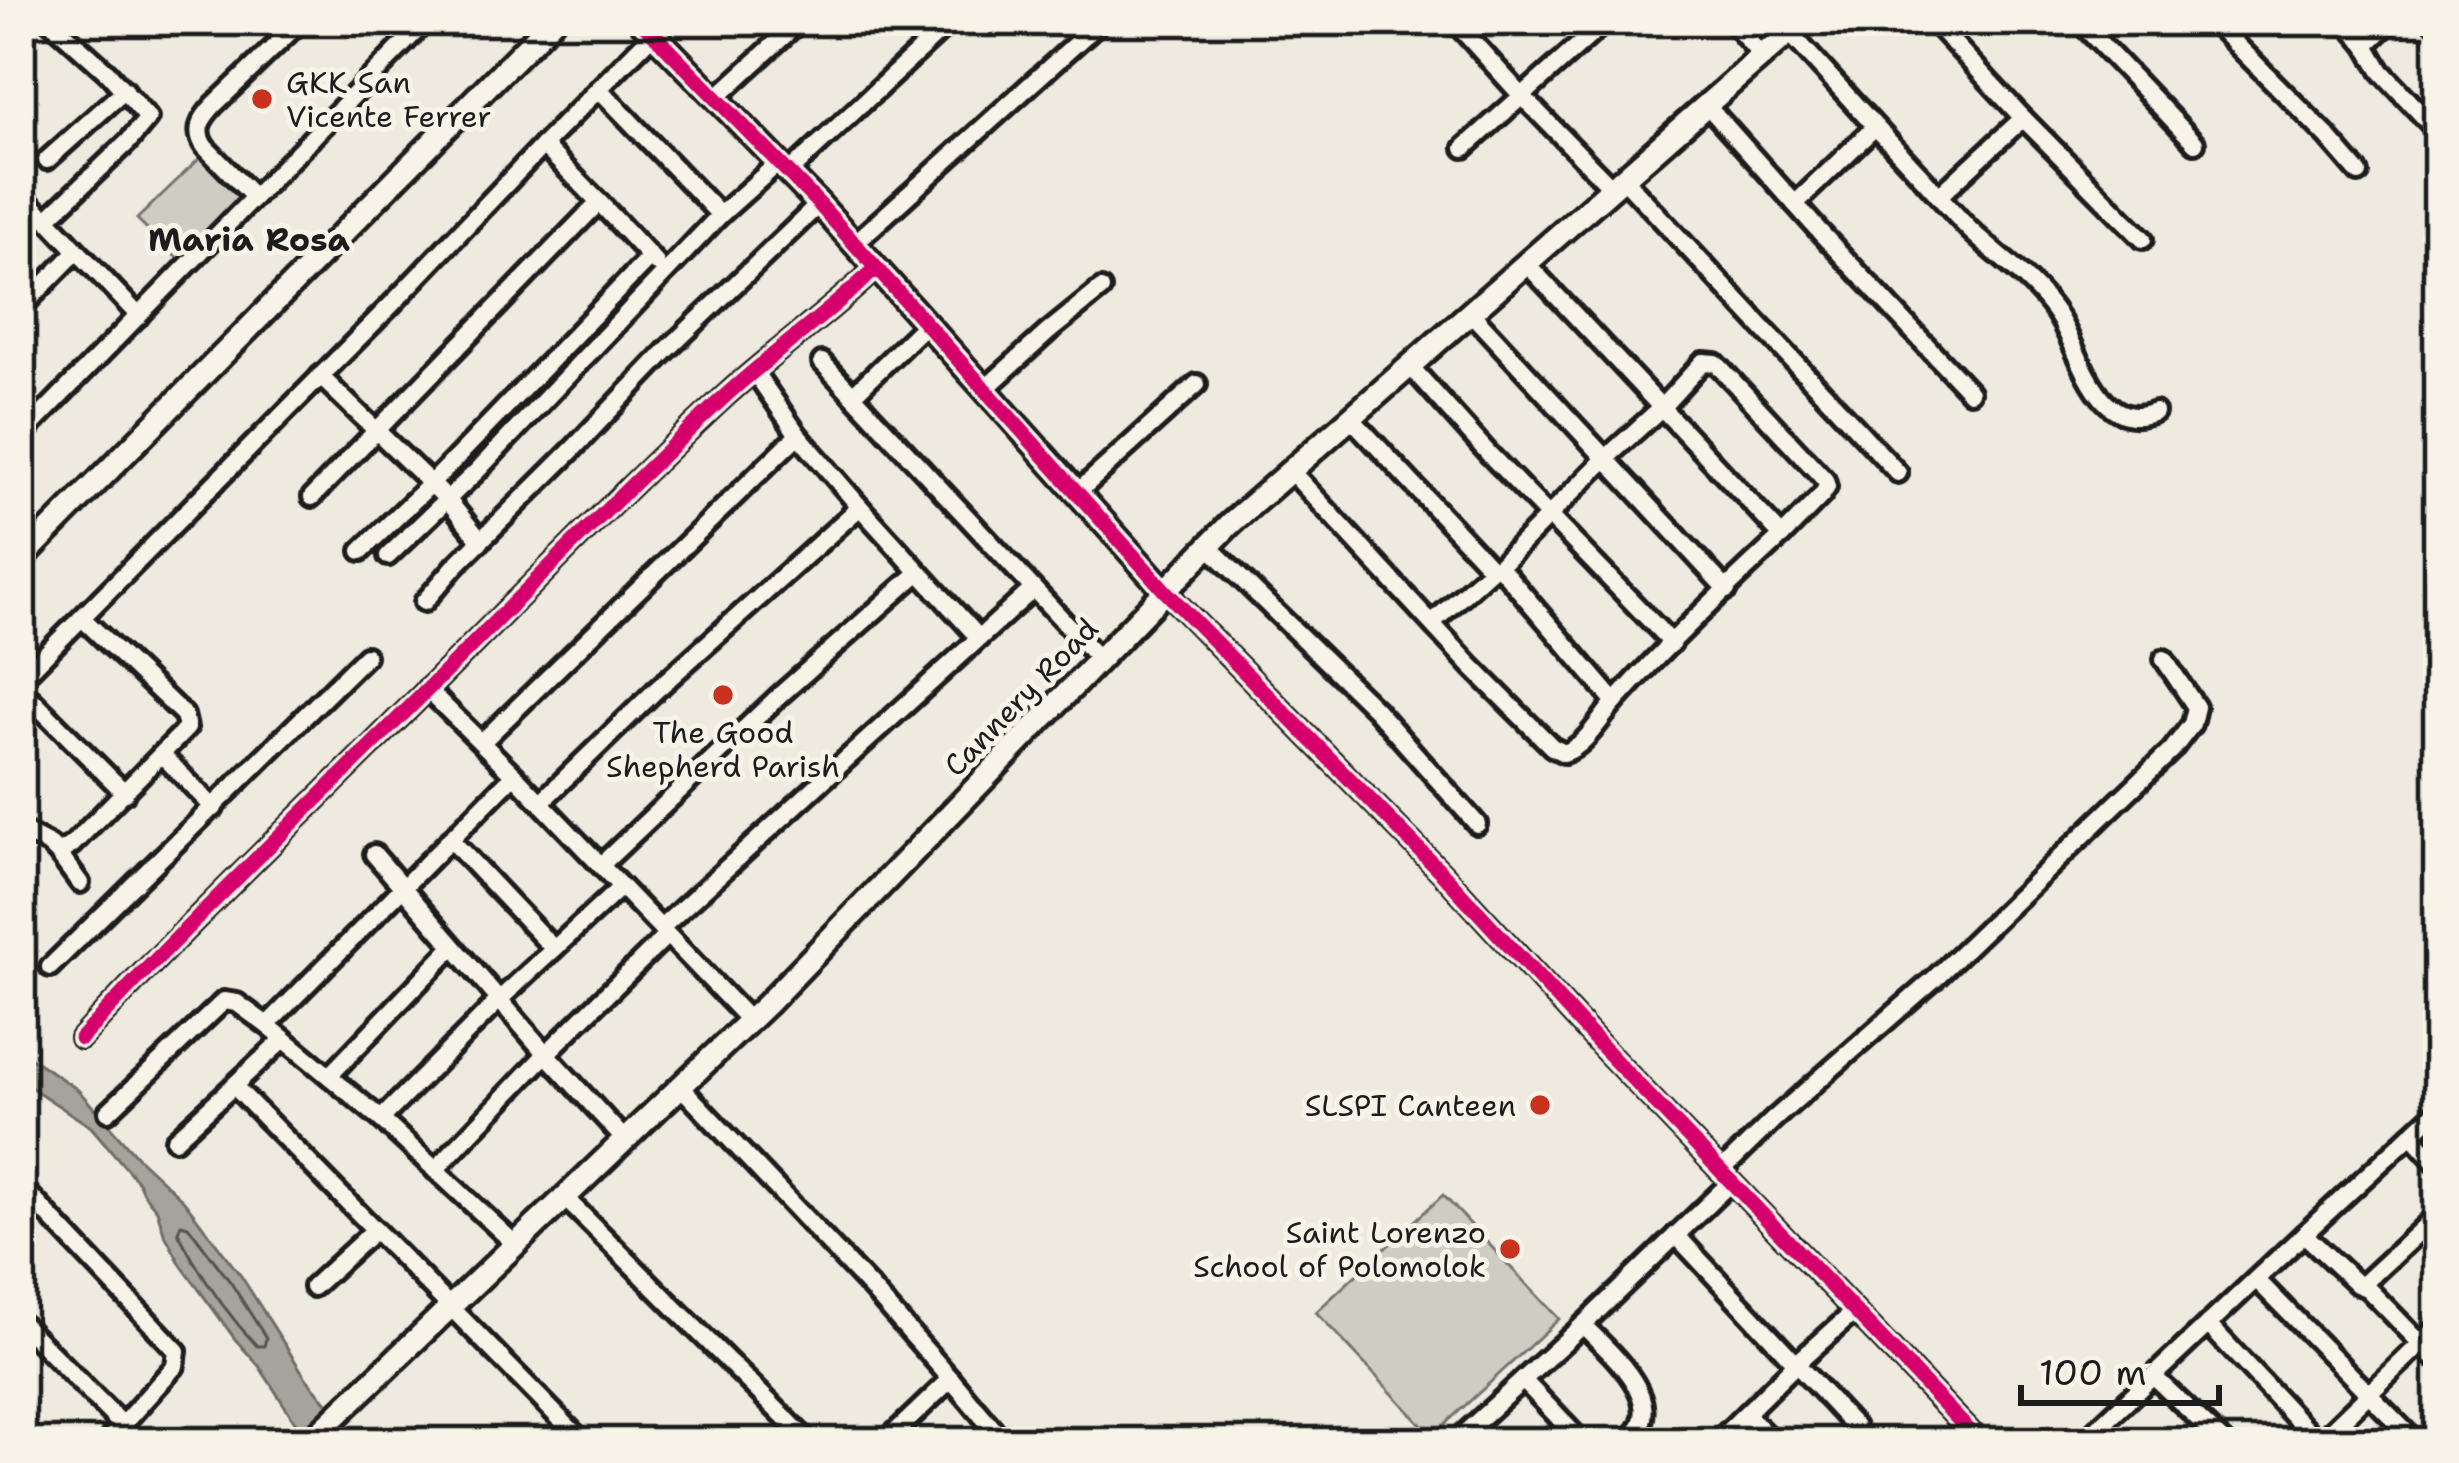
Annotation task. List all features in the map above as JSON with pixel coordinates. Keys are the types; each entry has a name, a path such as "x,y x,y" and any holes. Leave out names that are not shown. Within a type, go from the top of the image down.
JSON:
{"main road":[{"path":"26,543 553,21"},
{"path":"654,25 1166,591"},
{"name":"Cannery Road","path":"309,1442 750,1021 1208,546 1796,26"}],"street":[{"path":"47,219 147,121 125,90 50,21"},
{"path":"254,197 205,147 199,128 214,104 301,21"},
{"path":"21,436 426,21"},
{"path":"716,98 800,21"},
{"path":"388,556 720,214 783,168 950,21"},
{"path":"855,243 1101,21"},
{"path":"1454,21 1521,95 1617,183 1898,473"},
{"path":"1464,148 1606,21"},
{"path":"1731,21 1761,55"},
{"path":"1933,21 2143,239"},
{"path":"2079,21 2195,143"},
{"path":"2212,21 2359,173"},
{"path":"2345,21 2381,71 2438,132"},
{"path":"2366,45 2391,21"},
{"path":"21,679 392,305 654,25"},
{"path":"1796,26 1876,127 1970,230 2056,312 2101,397 2133,417 2155,412"},
{"path":"598,89 720,214"},
{"path":"47,160 125,90"},
{"path":"1706,104 1970,392"},
{"path":"1940,196 2023,118"},
{"path":"1796,204 1876,127"},
{"path":"543,145 667,272"},
{"path":"21,196 140,316"},
{"path":"312,497 599,202"},
{"path":"424,602 668,350 819,204"},
{"path":"21,308 77,250"},
{"path":"361,551 650,257"},
{"path":"1526,263 1782,536"},
{"path":"81,1038 515,599 754,371 876,268"},
{"path":"986,388 1101,289"},
{"path":"1470,312 1726,590"},
{"path":"853,395 927,323"},
{"path":"822,362 1100,659"},
{"path":"1290,470 1471,666 1559,752 1569,753 1822,495 1825,480 1716,363 1702,362 1551,515 1433,622"},
{"path":"1410,366 1672,643"},
{"path":"754,371 798,436 979,638"},
{"path":"320,376 447,500 481,541"},
{"path":"1079,491 1197,384"},
{"path":"1350,417 1615,702"},
{"path":"482,742 798,436"},
{"path":"541,802 655,691 860,507"},
{"path":"1208,546 1375,709 1477,824"},
{"path":"601,865 779,696 919,572"},
{"path":"435,1170 664,932 1033,589"},
{"path":"1166,591 1443,874 1980,1442"},
{"path":"58,853 82,837 188,728 184,715 82,618"},
{"path":"50,967 367,656"},
{"path":"1455,1442 1676,1234 1774,1119 1968,947 2172,750 2192,724 2196,707 2164,659"},
{"path":"21,689 125,793"},
{"path":"427,689 750,1021"},
{"path":"162,755 214,808"},
{"path":"267,1025 514,775"},
{"path":"21,830 50,845 80,884"},
{"path":"450,838 554,949"},
{"path":"374,854 624,1138"},
{"path":"381,1119 500,999 622,887"},
{"path":"329,1076 453,947"},
{"path":"108,1112 224,1001 237,1003 381,1119 515,1244"},
{"path":"176,1140 284,1040"},
{"path":"234,1086 583,1442"},
{"path":"681,1087 872,1288 1004,1442"},
{"path":"2083,1442 2438,1110"},
{"path":"2411,1135 2438,1165"},
{"path":"21,1186 177,1352 176,1366 107,1442"},
{"path":"565,1198 809,1442"},
{"path":"2304,1234 2357,1284 2363,1284 2438,1214"},
{"path":"313,1287 375,1230"},
{"path":"1676,1234 1855,1427"},
{"path":"2257,1280 2416,1442"},
{"path":"2363,1284 2438,1361"},
{"path":"1718,1442 1853,1312"},
{"path":"21,1323 123,1426"},
{"path":"1583,1324 1639,1386 1641,1425 1624,1442"},
{"path":"2208,1324 2319,1442 2438,1327"},
{"path":"2153,1376 2223,1442"},
{"path":"886,1442 951,1379"},
{"path":"1523,1380 1582,1442"},
{"path":"1746,1415 1773,1442"}],"shaded area":[{"path":"202,156 242,196 179,260 137,219"},
{"path":"1443,1195 1559,1319 1432,1436 1316,1312"}],"water":[{"path":"21,1051 78,1090 137,1157 184,1201 241,1276 306,1378 360,1442 308,1442 259,1366 181,1265 157,1210 138,1182 91,1127 21,1081"}],"cycle path":[{"path":"641,21 819,204 1165,591 1443,874 1980,1442"},
{"path":"81,1038 648,469 743,380 876,268"}],"place":[{"name":"GKK San Vicente Ferrer","path":"262,99"},
{"name":"The Good Shepherd Parish","path":"723,695"},
{"name":"SLSPI Canteen","path":"1540,1105"},
{"name":"Saint Lorenzo School of Polomolok","path":"1510,1249"}],"district":[{"name":"Maria Rosa","path":"249,239"}]}
